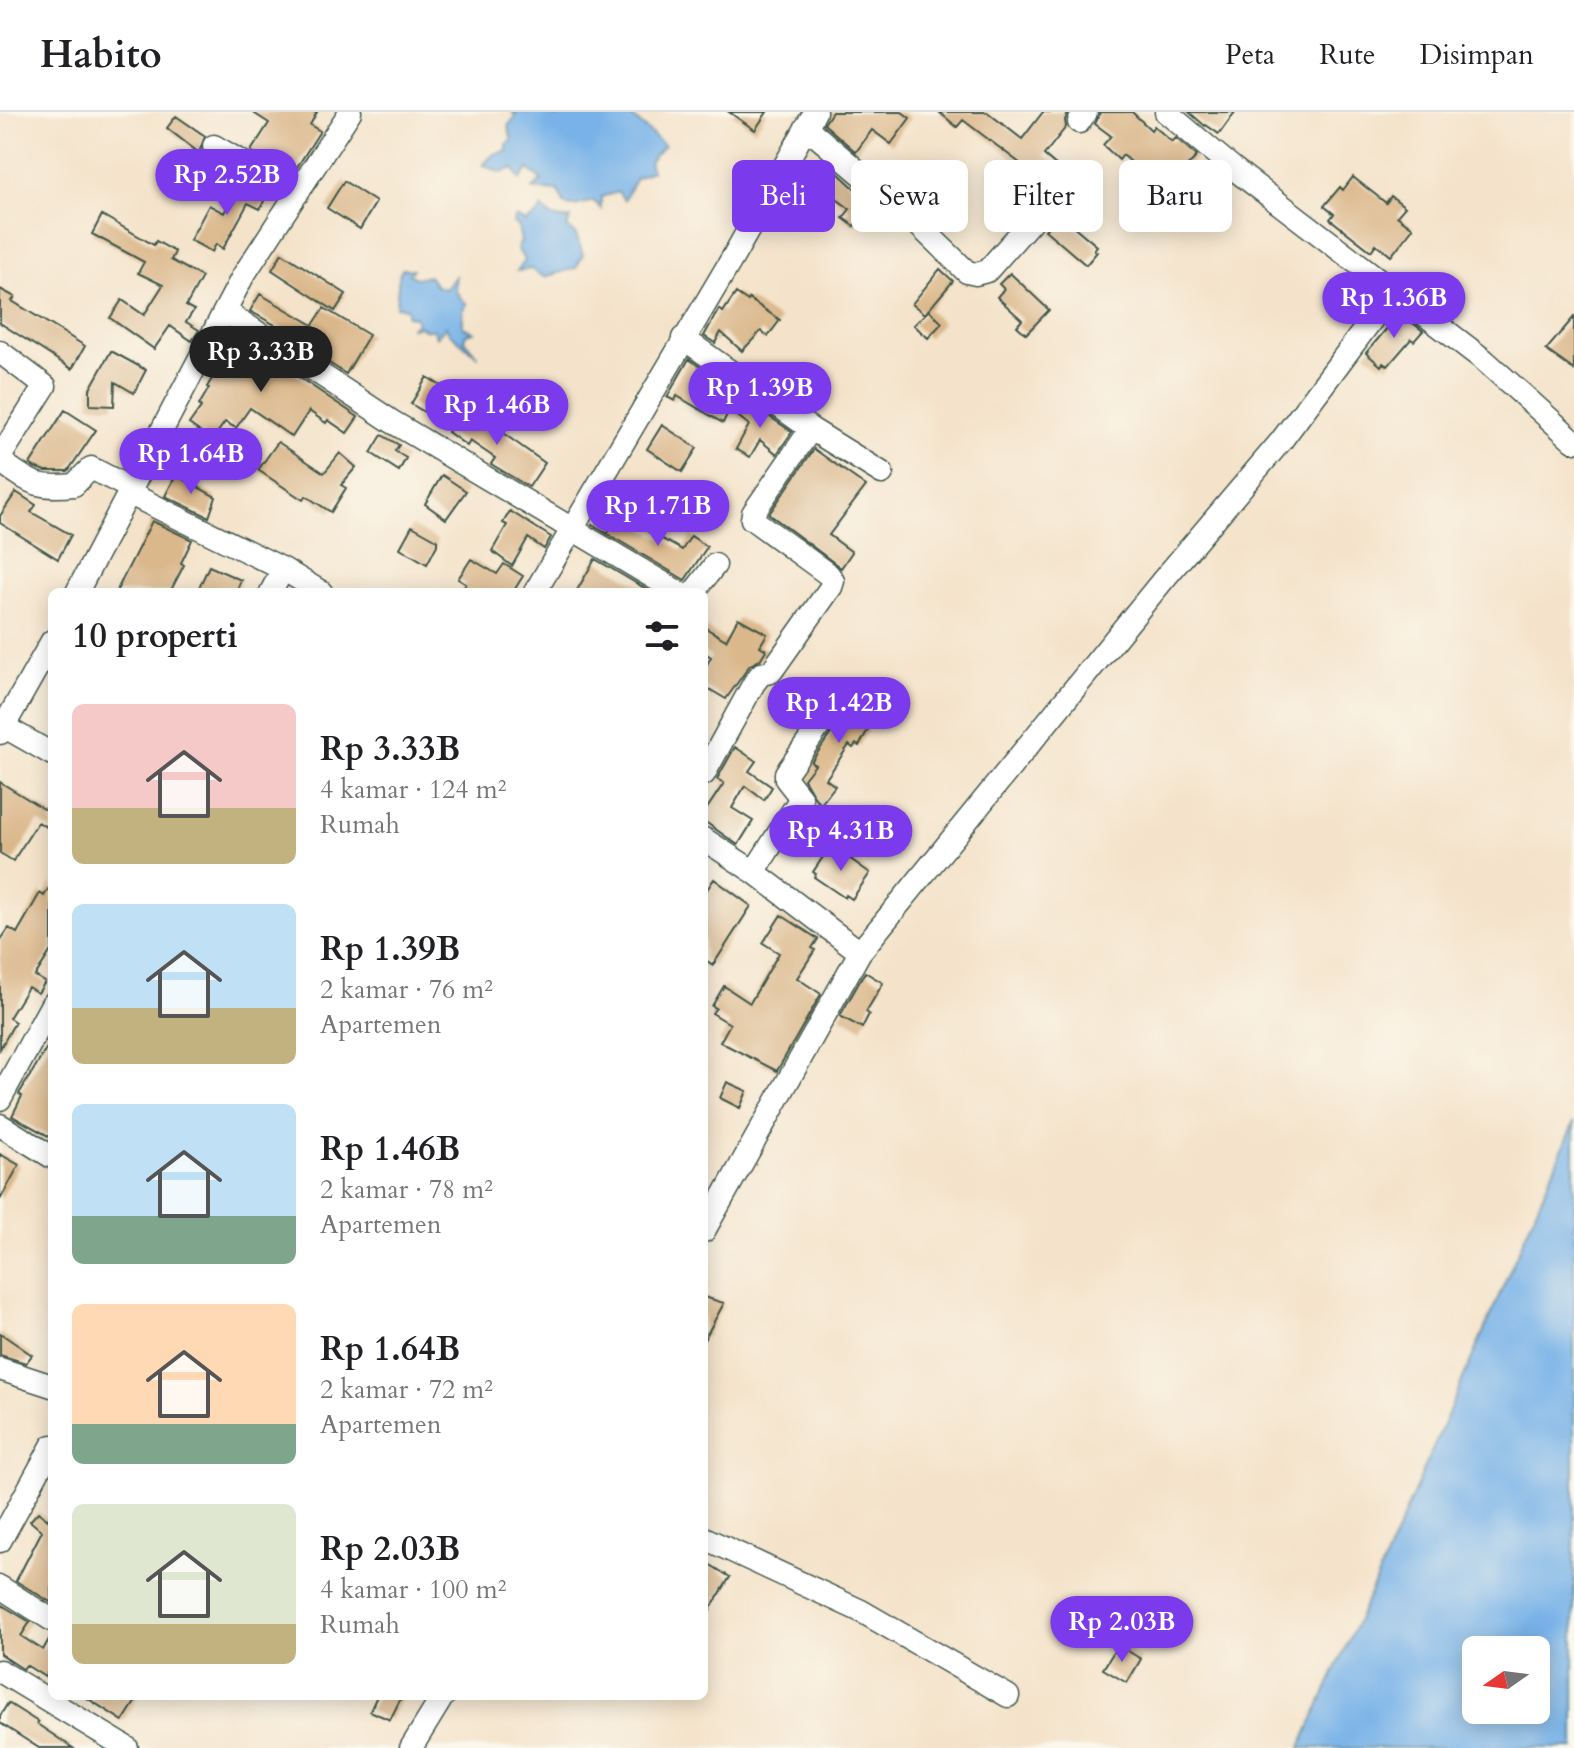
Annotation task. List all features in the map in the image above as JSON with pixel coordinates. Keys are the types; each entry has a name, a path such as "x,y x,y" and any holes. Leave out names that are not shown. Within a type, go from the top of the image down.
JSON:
{"street":[{"path":"79,588 243,276 350,112"},
{"path":"1166,112 1234,169 1484,360 1574,441"},
{"path":"537,588 811,120 967,272 976,274 987,271 1022,232"},
{"path":"214,146 297,194"},
{"path":"708,1224 860,952 1163,580 1281,441 1394,290"},
{"path":"225,311 391,421 672,588"},
{"path":"683,338 811,429 882,473"},
{"path":"0,352 45,386 0,459 35,485 51,487 74,485 91,468 314,588"},
{"path":"708,767 757,678 771,672 833,581 752,519 753,513 811,429"},
{"path":"697,588 715,565"},
{"path":"273,588 283,569"},
{"path":"48,648 2,729 48,752"},
{"path":"754,872 801,798 786,779 786,773 842,694"},
{"path":"708,842 754,872 860,952"},
{"path":"0,1099 48,1011"},
{"path":"0,1125 48,1155"},
{"path":"0,1369 48,1385"},
{"path":"0,1541 48,1453"},
{"path":"708,1540 861,1611 1008,1696"},
{"path":"0,1587 48,1617"},
{"path":"0,1671 127,1748"},
{"path":"411,1748 441,1700"}],"water":[{"path":"512,112 545,112 557,117 558,112 586,112 599,116 604,112 627,112 664,145 649,162 652,171 636,178 624,200 618,192 601,197 601,209 594,201 565,205 558,191 533,189 542,180 528,169 520,180 513,168 501,173 483,165 494,154 507,151 507,144 512,141 508,126 516,116"},
{"path":"542,207 555,217 571,218 567,227 576,235 583,255 576,268 544,277 531,269 517,271 525,261 517,248 521,242 518,226 513,223 516,217 526,222"},
{"path":"402,269 413,269 409,274 416,278 429,276 436,286 446,289 456,275 456,291 467,304 463,310 463,327 474,332 466,334 464,340 478,357 449,333 446,326 436,337 434,330 423,330 422,326 410,328 417,323 415,317 407,316 407,308 396,307"},
{"path":"1574,1122 1574,1748 1300,1748 1377,1578"}],"building":[{"path":"252,112 317,112 310,125 320,131 292,175 251,151 269,123"},
{"path":"729,112 767,112 755,130"},
{"path":"832,112 902,112 910,118 891,144 872,130 856,152 824,124"},
{"path":"939,112 987,112 1022,139 1043,112 1069,112 1066,127 1044,155 1050,160 1016,160 963,120 957,127"},
{"path":"1100,112 1132,112 1151,130 1154,126 1172,142 1176,138 1197,156 1193,160 1129,160 1123,155 1119,160 1103,145 1111,136 1095,124"},
{"path":"1189,112 1235,112 1219,134"},
{"path":"176,116 205,136 199,153 167,128"},
{"path":"835,170 851,185 851,224 843,218 850,209 835,198"},
{"path":"1353,177 1386,203 1391,196 1405,207 1397,216 1413,228 1391,256 1376,244 1371,251 1330,219 1334,214 1324,206"},
{"path":"242,178 268,193 260,209 248,203 223,249 216,244 212,252 190,240 209,205 224,213"},
{"path":"344,181 376,202 360,229 327,208"},
{"path":"102,215 154,245 156,241 175,252 171,260 202,277 186,306 194,310 186,322 199,330 192,341 170,326 154,349 110,318 122,300 144,315 163,285 138,273 144,262 92,234"},
{"path":"1047,232 1080,232 1097,246 1094,250 1097,252 1086,265"},
{"path":"282,253 346,294 335,311 272,270"},
{"path":"940,269 953,281 925,314 912,304"},
{"path":"1010,273 1049,310 1026,334 1017,326 1022,320 997,297 1004,289 999,284"},
{"path":"0,289 15,297 12,301 85,346 72,369 0,323"},
{"path":"736,293 780,320 768,336 761,331 742,351 721,332 715,343 704,336 719,309 723,312"},
{"path":"260,294 313,325 324,308 369,335 346,374 302,345 304,341 250,311"},
{"path":"929,310 942,323 928,338 914,325"},
{"path":"1400,313 1423,331 1414,341 1411,339 1388,366 1383,363 1381,366 1366,353"},
{"path":"1574,317 1574,370 1546,350"},
{"path":"230,331 358,417 347,433 309,411 292,437 250,408 236,428 225,422 212,440 189,424 201,407 199,405 207,387 220,365 214,361"},
{"path":"111,351 146,370 134,393 115,382 114,406 90,405 90,389"},
{"path":"689,359 714,377 703,389 716,396 713,402 729,410 723,423 677,396 675,401 667,397"},
{"path":"785,367 815,388 804,404 775,382"},
{"path":"427,377 446,389 431,416 411,404"},
{"path":"744,399 792,432 777,454 760,440 750,457 736,449 749,425 734,413"},
{"path":"466,407 545,463 529,487 491,464 495,458 470,441 467,446 448,432"},
{"path":"65,410 96,430 68,471 45,471 34,467 30,464"},
{"path":"662,425 697,448 682,472 647,449"},
{"path":"382,435 399,445 395,451 406,458 399,471 371,453"},
{"path":"278,442 324,473 340,453 356,467 341,485 346,488 331,512 306,496 303,500 258,470"},
{"path":"814,449 866,486 829,535 852,552 841,568 769,514"},
{"path":"176,475 216,497 209,517 165,496"},
{"path":"442,475 466,491 446,519 425,504"},
{"path":"16,492 36,505 31,512 71,535 58,559 0,523 0,516"},
{"path":"510,511 551,537 544,549 528,538 512,566 492,551 507,525 503,523"},
{"path":"618,515 682,550 691,536 707,547 685,580 591,524 608,533"},
{"path":"152,521 192,540 172,588 118,588"},
{"path":"412,526 437,540 427,564 400,548"},
{"path":"471,559 497,574 504,564 523,576 516,588 464,588 466,584 458,579"},
{"path":"595,559 644,588 578,588"},
{"path":"209,566 241,580 238,588 199,588"},
{"path":"738,618 767,634 760,646 766,650 760,660 750,665 726,699 708,688 708,663 711,657 708,655 708,629 726,640"},
{"path":"858,689 873,699 865,710 875,717 859,746 856,744 853,748 849,745 826,779 835,786 821,804 804,779 815,765 811,762 853,702"},
{"path":"735,747 756,761 749,771 772,787 764,800 745,786 732,808 753,821 738,845 708,824 708,807 724,783 717,779"},
{"path":"0,782 48,812 48,828 38,822 13,861 0,853"},
{"path":"810,812 835,832 826,843 800,825"},
{"path":"831,845 870,873 852,899 846,895 845,898 814,877 816,874 813,872"},
{"path":"714,879 751,906 713,965 708,962 708,888"},
{"path":"48,890 48,955 35,976 45,982 38,993 28,987 9,1018 15,1022 0,1049 0,941 9,928 17,933 40,893 44,896"},
{"path":"781,915 818,939 812,948 815,950 797,978 821,994 777,1071 720,1042 730,1024 712,1013 716,1008 712,1006 724,986 750,1003 779,953 763,943"},
{"path":"865,972 883,983 866,1012 869,1014 862,1028 840,1016"},
{"path":"48,1046 48,1136 12,1116 22,1096 19,1094"},
{"path":"727,1082 747,1091 740,1108 720,1098"},
{"path":"0,1154 19,1165 0,1200"},
{"path":"708,1298 724,1303 708,1333"},
{"path":"0,1333 32,1355 26,1363 0,1355"},
{"path":"38,1512 48,1520 48,1601 16,1581 42,1531 30,1521"},
{"path":"708,1563 730,1577 708,1613"},
{"path":"0,1604 30,1622 21,1636 43,1650 48,1641 48,1671 45,1677 26,1665 23,1669 0,1654"},
{"path":"1118,1645 1141,1659 1127,1683 1103,1669"},
{"path":"90,1700 136,1700 123,1721"},
{"path":"375,1700 400,1700 390,1720 370,1711"},
{"path":"8,1703 73,1748 39,1748 0,1723 0,1716"}]}
